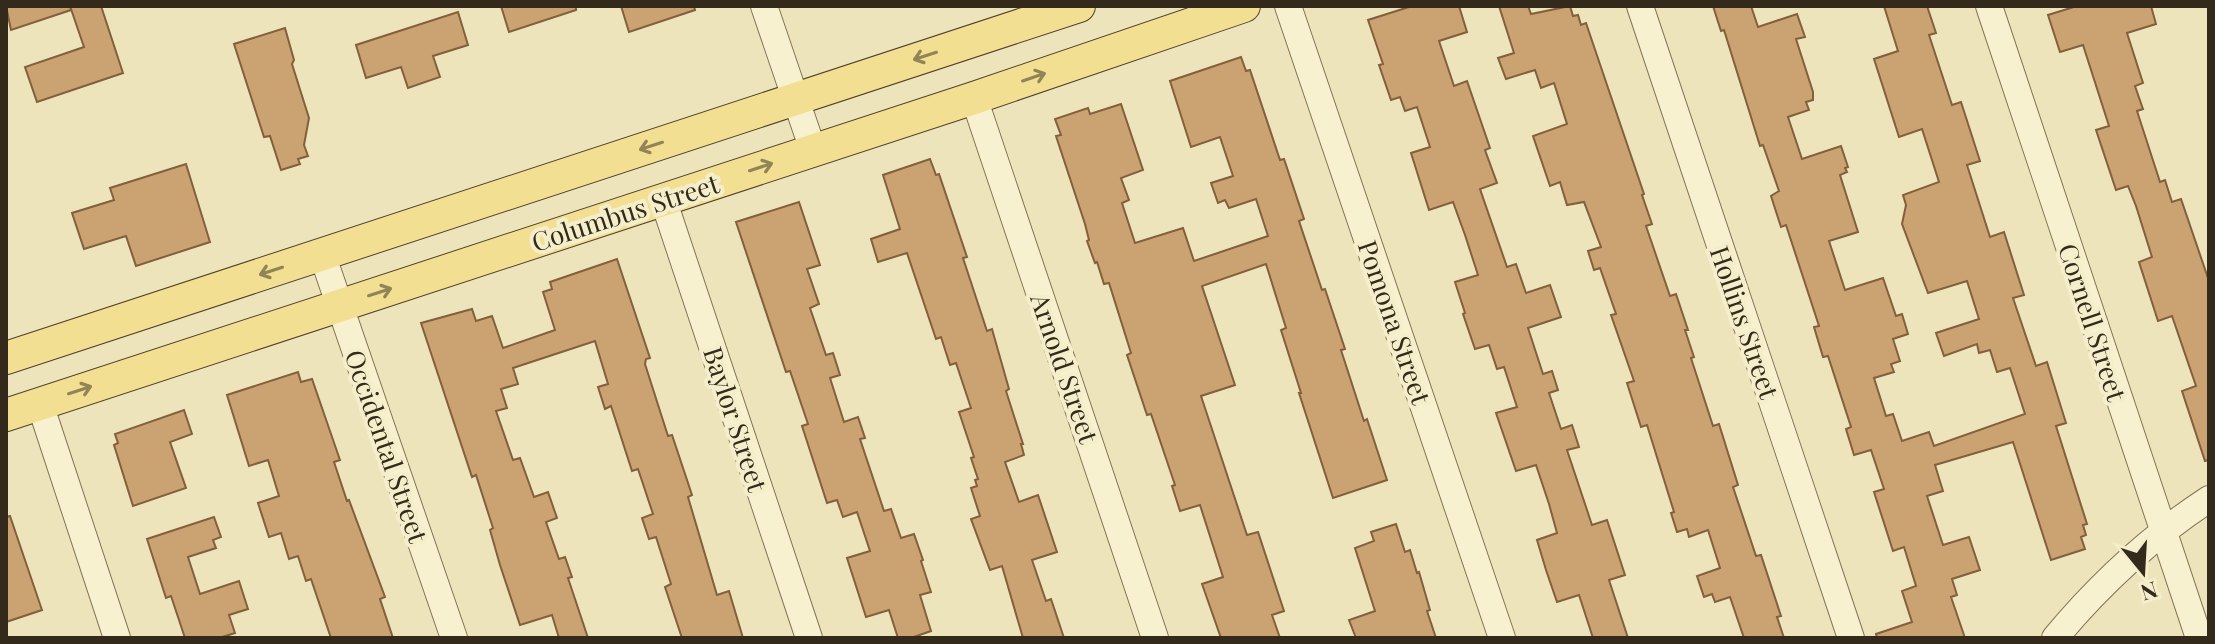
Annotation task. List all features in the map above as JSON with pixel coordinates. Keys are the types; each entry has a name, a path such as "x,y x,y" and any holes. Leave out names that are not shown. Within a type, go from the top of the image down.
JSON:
{"main road":[{"name":"Columbus Street","path":"9,362 322,254 1079,6"},
{"name":"Columbus Street","path":"6,415 974,98 1244,6"}],"street":[{"path":"764,6 813,150"},
{"name":"Pomona Street","path":"1288,6 1502,638"},
{"name":"Hollins Street","path":"1640,6 1851,638"},
{"name":"Cornell Street","path":"1989,6 2199,638"},
{"name":"Arnold Street","path":"974,98 1155,638"},
{"name":"Baylor Street","path":"663,199 809,638"},
{"name":"Occidental Street","path":"322,254 454,638"},
{"path":"40,404 117,638"},
{"path":"2055,638 2122,567 2209,499"}],"building":[{"path":"6,6 70,6 71,10 11,30"},
{"path":"70,6 101,6 123,73 37,102 25,67 84,47"},
{"path":"501,6 576,6 576,10 509,32"},
{"path":"621,6 694,6 695,10 629,32"},
{"path":"1412,6 1459,6 1467,32 1439,41 1454,86 1467,81 1490,148 1485,150 1497,183 1480,189 1507,267 1516,264 1526,293 1550,285 1561,317 1528,328 1543,374 1552,371 1558,390 1549,393 1561,429 1572,425 1579,447 1567,450 1592,525 1607,520 1625,575 1609,580 1628,638 1593,638 1579,595 1557,602 1546,570 1537,540 1557,533 1549,504 1536,465 1516,471 1496,413 1517,407 1504,367 1497,369 1489,345 1475,349 1455,282 1478,275 1453,202 1429,210 1411,153 1430,147 1417,107 1405,111 1400,97 1391,100 1368,20"},
{"path":"1499,6 1528,6 1531,14 1570,6 1573,16 1578,15 1581,25 1586,23 1644,194 1652,224 1646,226 1670,296 1676,294 1688,330 1685,330 1694,357 1691,358 1713,426 1719,424 1738,485 1733,487 1756,556 1761,555 1781,616 1777,617 1784,638 1744,638 1730,597 1715,602 1712,594 1704,597 1697,576 1720,568 1708,530 1689,537 1687,529 1677,532 1671,513 1674,512 1647,425 1641,427 1627,383 1634,381 1611,315 1616,314 1600,268 1594,270 1588,251 1601,247 1584,202 1567,205 1560,182 1550,186 1533,136 1567,124 1554,83 1541,88 1535,70 1506,79 1498,58 1514,53"},
{"path":"1713,6 1751,6 1758,27 1797,14 1805,37 1796,39 1813,100 1806,102 1809,110 1788,117 1802,159 1841,146 1848,167 1845,168 1847,172 1840,175 1858,232 1829,241 1845,290 1883,278 1896,316 1902,314 1908,334 1893,339 1900,361 1891,364 1894,372 1874,378 1886,416 1893,414 1902,441 1929,432 1934,446 2025,414 2010,368 1997,372 1990,350 1979,353 1977,344 1944,356 1936,333 1979,319 1967,281 1928,293 1902,224 1906,205 1903,195 1939,182 1922,129 1899,137 1874,59 1898,51 1884,6 1927,6 1936,33 1929,35 1952,105 1961,102 1980,161 1967,165 1990,237 2004,232 2024,295 2013,298 2036,366 2047,362 2066,423 2056,426 2087,524 2083,525 2086,535 2081,537 2085,549 2051,560 2013,442 1935,465 1943,491 1927,496 1943,545 1969,537 1980,570 1952,579 1957,595 1951,597 1965,638 1877,638 1876,634 1912,622 1902,591 1916,586 1904,547 1893,551 1874,492 1884,489 1871,450 1854,455 1846,429 1851,427 1828,356 1823,357 1814,327 1819,326 1786,225 1781,227 1771,196 1779,191 1763,145 1760,146 1724,30 1721,31"},
{"path":"2077,6 2151,6 2156,24 2127,33 2143,83 2135,86 2143,109 2137,111 2160,182 2165,180 2172,202 2181,199 2209,281 2209,460 2205,461 2182,391 2196,386 2172,316 2158,321 2139,262 2152,257 2136,206 2128,186 2116,190 2096,130 2109,126 2083,45 2060,52 2048,15"},
{"path":"458,12 468,45 433,56 440,77 408,88 401,67 366,78 356,45"},
{"path":"285,28 294,60 292,64 309,118 304,145 308,156 298,159 300,164 281,170 270,136 264,137 234,44"},
{"path":"1241,57 1246,71 1250,70 1280,160 1284,159 1304,219 1299,221 1345,349 1341,350 1364,421 1367,419 1387,480 1333,498 1299,393 1281,330 1286,328 1266,264 1202,286 1235,385 1201,396 1247,535 1258,532 1284,611 1272,615 1280,638 1221,638 1202,584 1223,577 1200,505 1180,511 1172,486 1175,485 1151,414 1147,415 1127,355 1131,353 1109,283 1104,284 1087,241 1085,224 1056,136 1061,135 1055,119 1088,108 1090,114 1121,104 1143,170 1121,178 1129,200 1122,203 1135,243 1183,228 1194,261 1268,236 1256,199 1229,208 1225,200 1218,203 1211,183 1233,176 1220,137 1191,147 1170,81"},
{"path":"930,159 936,175 939,174 967,257 963,258 987,331 992,329 1009,389 1006,391 1023,444 1024,455 1005,462 1019,502 1038,495 1057,552 1032,560 1046,601 1051,599 1064,638 1023,638 1002,566 990,570 971,519 980,516 971,488 977,486 975,480 978,479 959,412 971,408 956,363 950,365 941,337 936,339 907,253 878,262 871,239 900,229 883,175"},
{"path":"186,164 210,242 136,266 126,236 84,249 72,213 114,200 110,188"},
{"path":"799,202 820,265 807,269 819,304 810,308 826,355 833,353 840,375 830,378 844,422 858,417 865,438 860,439 884,511 891,509 901,538 914,534 923,560 931,592 920,595 931,631 911,638 898,638 889,610 866,617 847,558 870,551 857,512 843,517 837,500 827,503 802,426 808,424 790,371 786,372 736,222"},
{"path":"617,259 650,358 646,359 645,364 668,436 672,435 692,495 688,497 717,595 729,591 743,638 682,638 665,587 671,584 656,537 649,539 642,518 653,514 638,469 632,471 611,406 605,409 598,387 608,384 595,341 513,368 518,384 501,389 507,408 496,411 513,460 520,458 534,497 548,492 557,518 546,522 559,559 565,557 572,577 568,578 588,638 559,638 552,615 520,625 500,565 490,530 493,528 476,475 472,477 421,323 472,309 476,321 492,316 503,348 555,330 543,292 552,289 550,282"},
{"path":"298,372 301,382 312,379 340,460 334,462 347,501 385,597 380,599 393,638 331,638 311,579 306,581 298,556 289,559 281,533 269,537 258,503 279,496 268,460 249,466 227,395"},
{"path":"184,410 192,434 170,442 186,488 133,506 114,445 118,443 115,434"},
{"path":"10,516 42,610 6,622 6,517"},
{"path":"214,517 221,537 213,540 216,548 188,557 200,594 239,581 248,609 229,615 235,633 219,638 185,638 171,596 166,598 147,539"},
{"path":"1396,524 1405,552 1410,550 1419,572 1436,638 1356,638 1349,620 1375,611 1355,548 1374,541 1371,532"}]}
